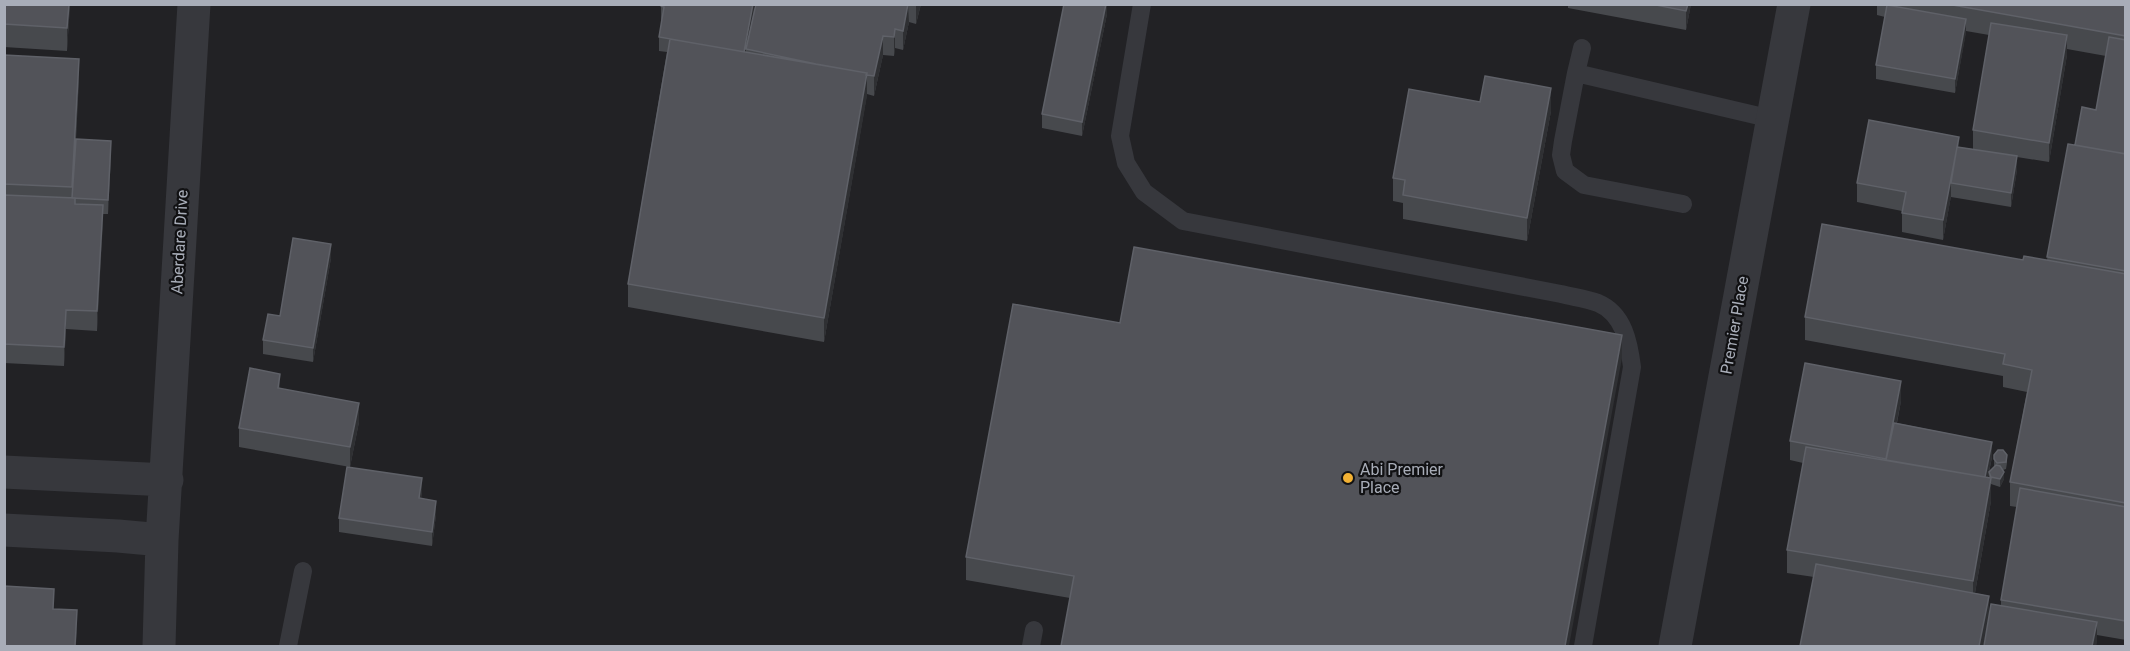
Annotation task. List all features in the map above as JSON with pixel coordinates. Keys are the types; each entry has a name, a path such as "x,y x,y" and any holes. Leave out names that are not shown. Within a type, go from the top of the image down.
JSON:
{"street":[{"name":"Aberdare Drive","path":"159,646 162,540 194,4"},
{"name":"Premier Place","path":"1675,646 1794,4"},
{"path":"4,472 167,480"},
{"path":"4,530 162,540"}],"lane":[{"path":"1142,4 1119,136 1126,163 1144,192 1183,222 1561,294 1600,304 1619,320 1629,344 1632,367 1583,646"},
{"path":"1582,48 1563,141 1561,156 1565,171 1584,185 1683,204"},
{"path":"1576,73 1772,119"},
{"path":"288,646 303,571"}],"shaded area":[{"path":"5,5 2125,5 2125,646 5,646"}],"building":[{"path":"4,4 69,4 67,28 4,24"},
{"path":"661,4 753,4 744,52 659,37 664,7"},
{"path":"756,4 908,4 903,31 895,29 894,37 883,36 874,76 746,49"},
{"path":"1064,4 1106,4 1082,122 1042,114"},
{"path":"1651,4 1688,4 1686,11"},
{"path":"1947,4 2126,4 2126,36"},
{"path":"1887,5 1966,19 1955,79 1876,65"},
{"path":"1991,23 2067,35 2049,143 1973,130"},
{"path":"2109,37 2126,40 2126,154 2075,145 2082,107 2096,110"},
{"path":"670,39 867,73 824,318 628,284"},
{"path":"4,55 79,59 72,187 4,184"},
{"path":"1485,76 1551,88 1527,218 1403,195 1405,180 1393,178 1409,89 1480,102"},
{"path":"1869,120 1959,137 1943,220 1902,213 1906,192 1857,183"},
{"path":"76,139 111,141 108,200 72,198"},
{"path":"2068,144 2126,154 2126,271 2047,257"},
{"path":"1957,147 2017,156 2011,193 1951,183"},
{"path":"4,195 75,198 75,204 103,205 97,311 66,310 64,347 4,344"},
{"path":"1822,224 2023,260 2024,256 2126,274 2126,503 2010,482 2032,370 2003,364 2005,354 1805,317"},
{"path":"293,238 331,244 313,348 263,340 268,314 280,316"},
{"name":"Abi Premier Place","path":"1134,247 1622,335 1565,646 1061,646 1074,576 966,557 1013,304 1120,323"},
{"path":"1805,363 1901,381 1886,459 1790,441"},
{"path":"250,368 280,374 278,388 359,403 350,447 239,428"},
{"path":"1894,423 1992,442 1985,477 1886,460"},
{"path":"1806,447 1991,478 1973,581 1787,550"},
{"path":"1998,450 2003,450 2007,455 2006,462 1997,463 1994,459"},
{"path":"1996,465 2000,466 2004,472 2000,479 1991,477 1989,472"},
{"path":"347,467 422,478 419,498 436,501 432,532 339,518"},
{"path":"2020,488 2126,507 2126,621 2001,600"},
{"path":"1816,564 1989,596 1979,646 1800,646"},
{"path":"4,586 54,589 53,609 77,610 75,646 4,646"},
{"path":"1991,604 2097,622 2092,646 1984,646"}],"place":[{"name":"Abi Premier Place","path":"1348,478"}]}
